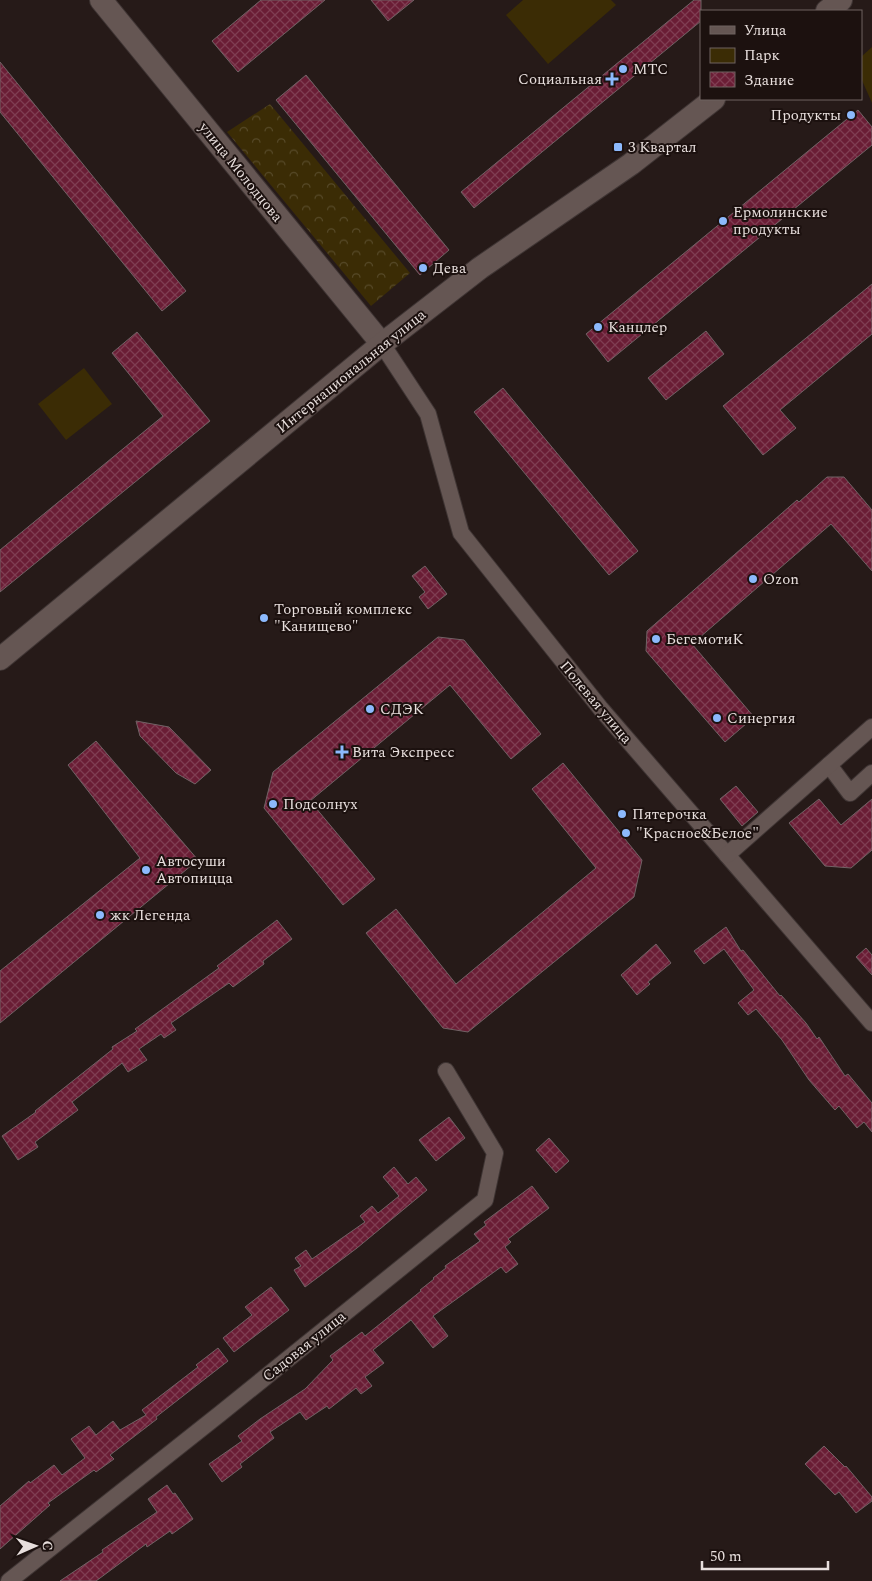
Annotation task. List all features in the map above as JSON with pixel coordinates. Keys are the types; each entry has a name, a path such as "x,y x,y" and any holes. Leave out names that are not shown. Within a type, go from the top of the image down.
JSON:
{"main road":[{"name":"улица Молодцова","path":"101,0 382,344"},
{"path":"828,10 841,0"},
{"name":"Интернациональная улица","path":"0,659 382,344 480,268 631,164 713,100"}],"street":[{"name":"Полевая улица","path":"382,344 428,414 461,533 601,709 872,1023"},
{"path":"727,855 872,727"},
{"path":"829,765 850,793 872,773"},
{"name":"Садовая улица","path":"9,1581 485,1200 495,1153 446,1070"}],"green space":[{"path":"523,0 611,0 616,5 548,64 506,15"},
{"path":"872,47 872,103 862,80 862,56"},
{"path":"270,104 410,273 371,306 227,132"},
{"path":"84,368 112,404 66,440 38,404"}],"building":[{"path":"261,0 325,0 238,72 212,41"},
{"path":"371,0 414,0 388,21"},
{"path":"694,0 701,0 700,22 474,208 461,192"},
{"path":"0,62 186,291 162,311 0,112"},
{"path":"306,75 449,250 420,275 276,100"},
{"path":"858,110 872,127 872,145 608,362 586,334"},
{"path":"872,284 872,334 780,410 796,428 763,455 723,406"},
{"path":"706,331 724,354 666,400 648,378"},
{"path":"137,332 210,421 0,592 0,550 163,416 112,353"},
{"path":"503,388 638,551 609,575 474,412"},
{"path":"827,477 844,477 872,510 872,571 831,524 692,644 754,717 725,742 646,651 647,631 797,500 799,502"},
{"path":"425,566 447,594 428,609 419,597 425,592 412,576"},
{"path":"438,637 464,640 541,734 511,759 450,685 310,801 375,879 343,905 264,808 273,772"},
{"path":"136,721 169,727 211,770 195,784 176,773 140,736"},
{"name":"жк Легенда","path":"96,741 198,860 0,1023 0,971 140,858 68,765"},
{"path":"563,763 642,860 634,897 468,1032 443,1028 366,933 396,909 456,984 596,868 532,789"},
{"path":"736,786 758,812 742,826 720,799"},
{"path":"819,799 841,825 872,799 872,850 851,868 825,866 789,823"},
{"path":"277,920 292,939 263,961 264,964 233,987 229,983 171,1023 176,1030 164,1038 161,1034 139,1049 147,1060 128,1072 122,1063 72,1102 78,1110 35,1142 38,1147 18,1160 2,1136 36,1112 113,1049 112,1047 137,1031 135,1029 219,968 217,966"},
{"path":"726,927 741,951 743,950 780,996 806,1023 817,1039 819,1037 845,1076 848,1074 872,1103 872,1132 864,1122 857,1128 839,1106 835,1110 809,1080 782,1040 756,1009 748,1015 738,1003 754,990 724,949 704,964 694,951"},
{"path":"656,944 671,963 648,982 650,984 637,995 621,975"},
{"path":"866,948 872,955 872,975 856,957"},
{"path":"449,1117 465,1138 436,1161 419,1140"},
{"path":"549,1138 569,1161 556,1173 536,1150"},
{"path":"394,1167 408,1184 416,1177 427,1190 357,1248 305,1287 294,1270 301,1266 295,1258 306,1250 312,1259 365,1222 360,1216 372,1206 378,1213 399,1196 383,1177"},
{"path":"532,1186 549,1208 508,1239 511,1242 505,1247 518,1264 506,1273 501,1267 433,1316 448,1336 433,1348 411,1320 373,1350 384,1363 365,1377 372,1386 361,1394 356,1388 329,1409 327,1406 306,1420 300,1412 270,1432 274,1438 240,1464 242,1467 222,1482 209,1464 242,1441 238,1436 305,1389 333,1360 330,1356 362,1332 365,1336 421,1291 446,1268 445,1266 480,1241 474,1234 486,1225 484,1222"},
{"path":"271,1287 289,1310 234,1352 223,1338 252,1315 245,1307"},
{"path":"218,1348 228,1361 110,1455 114,1459 96,1472 94,1470 48,1503 50,1505 0,1549 0,1506 29,1481 30,1483 54,1465 62,1475 85,1458 71,1439 89,1426 96,1435 113,1421 120,1430 146,1415 142,1410 198,1367 196,1365"},
{"path":"824,1446 846,1466 872,1497 872,1501 856,1513 839,1492 835,1495 805,1464"},
{"path":"167,1485 193,1519 172,1534 170,1531 147,1547 146,1544 96,1581 60,1581 157,1512 148,1499"}],"place":[{"name":"МТС","path":"623,69"},
{"name":"Социальная","path":"612,79"},
{"name":"Продукты","path":"851,115"},
{"name":"3 Квартал","path":"618,147"},
{"name":"Ермолинские продукты","path":"723,221"},
{"name":"Дева","path":"423,268"},
{"name":"Канцлер","path":"598,327"},
{"name":"Ozon","path":"753,579"},
{"name":"Торговый комплекс \"Канищево\"","path":"264,618"},
{"name":"БегемотиК","path":"656,639"},
{"name":"СДЭК","path":"370,709"},
{"name":"Синергия","path":"717,718"},
{"name":"Вита Экспресс","path":"342,752"},
{"name":"Подсолнух","path":"273,804"},
{"name":"Пятерочка","path":"622,814"},
{"name":"\"Красное&Белое\"","path":"626,833"},
{"name":"Автосуши Автопицца","path":"146,870"},
{"name":"жк Легенда","path":"100,915"}]}
